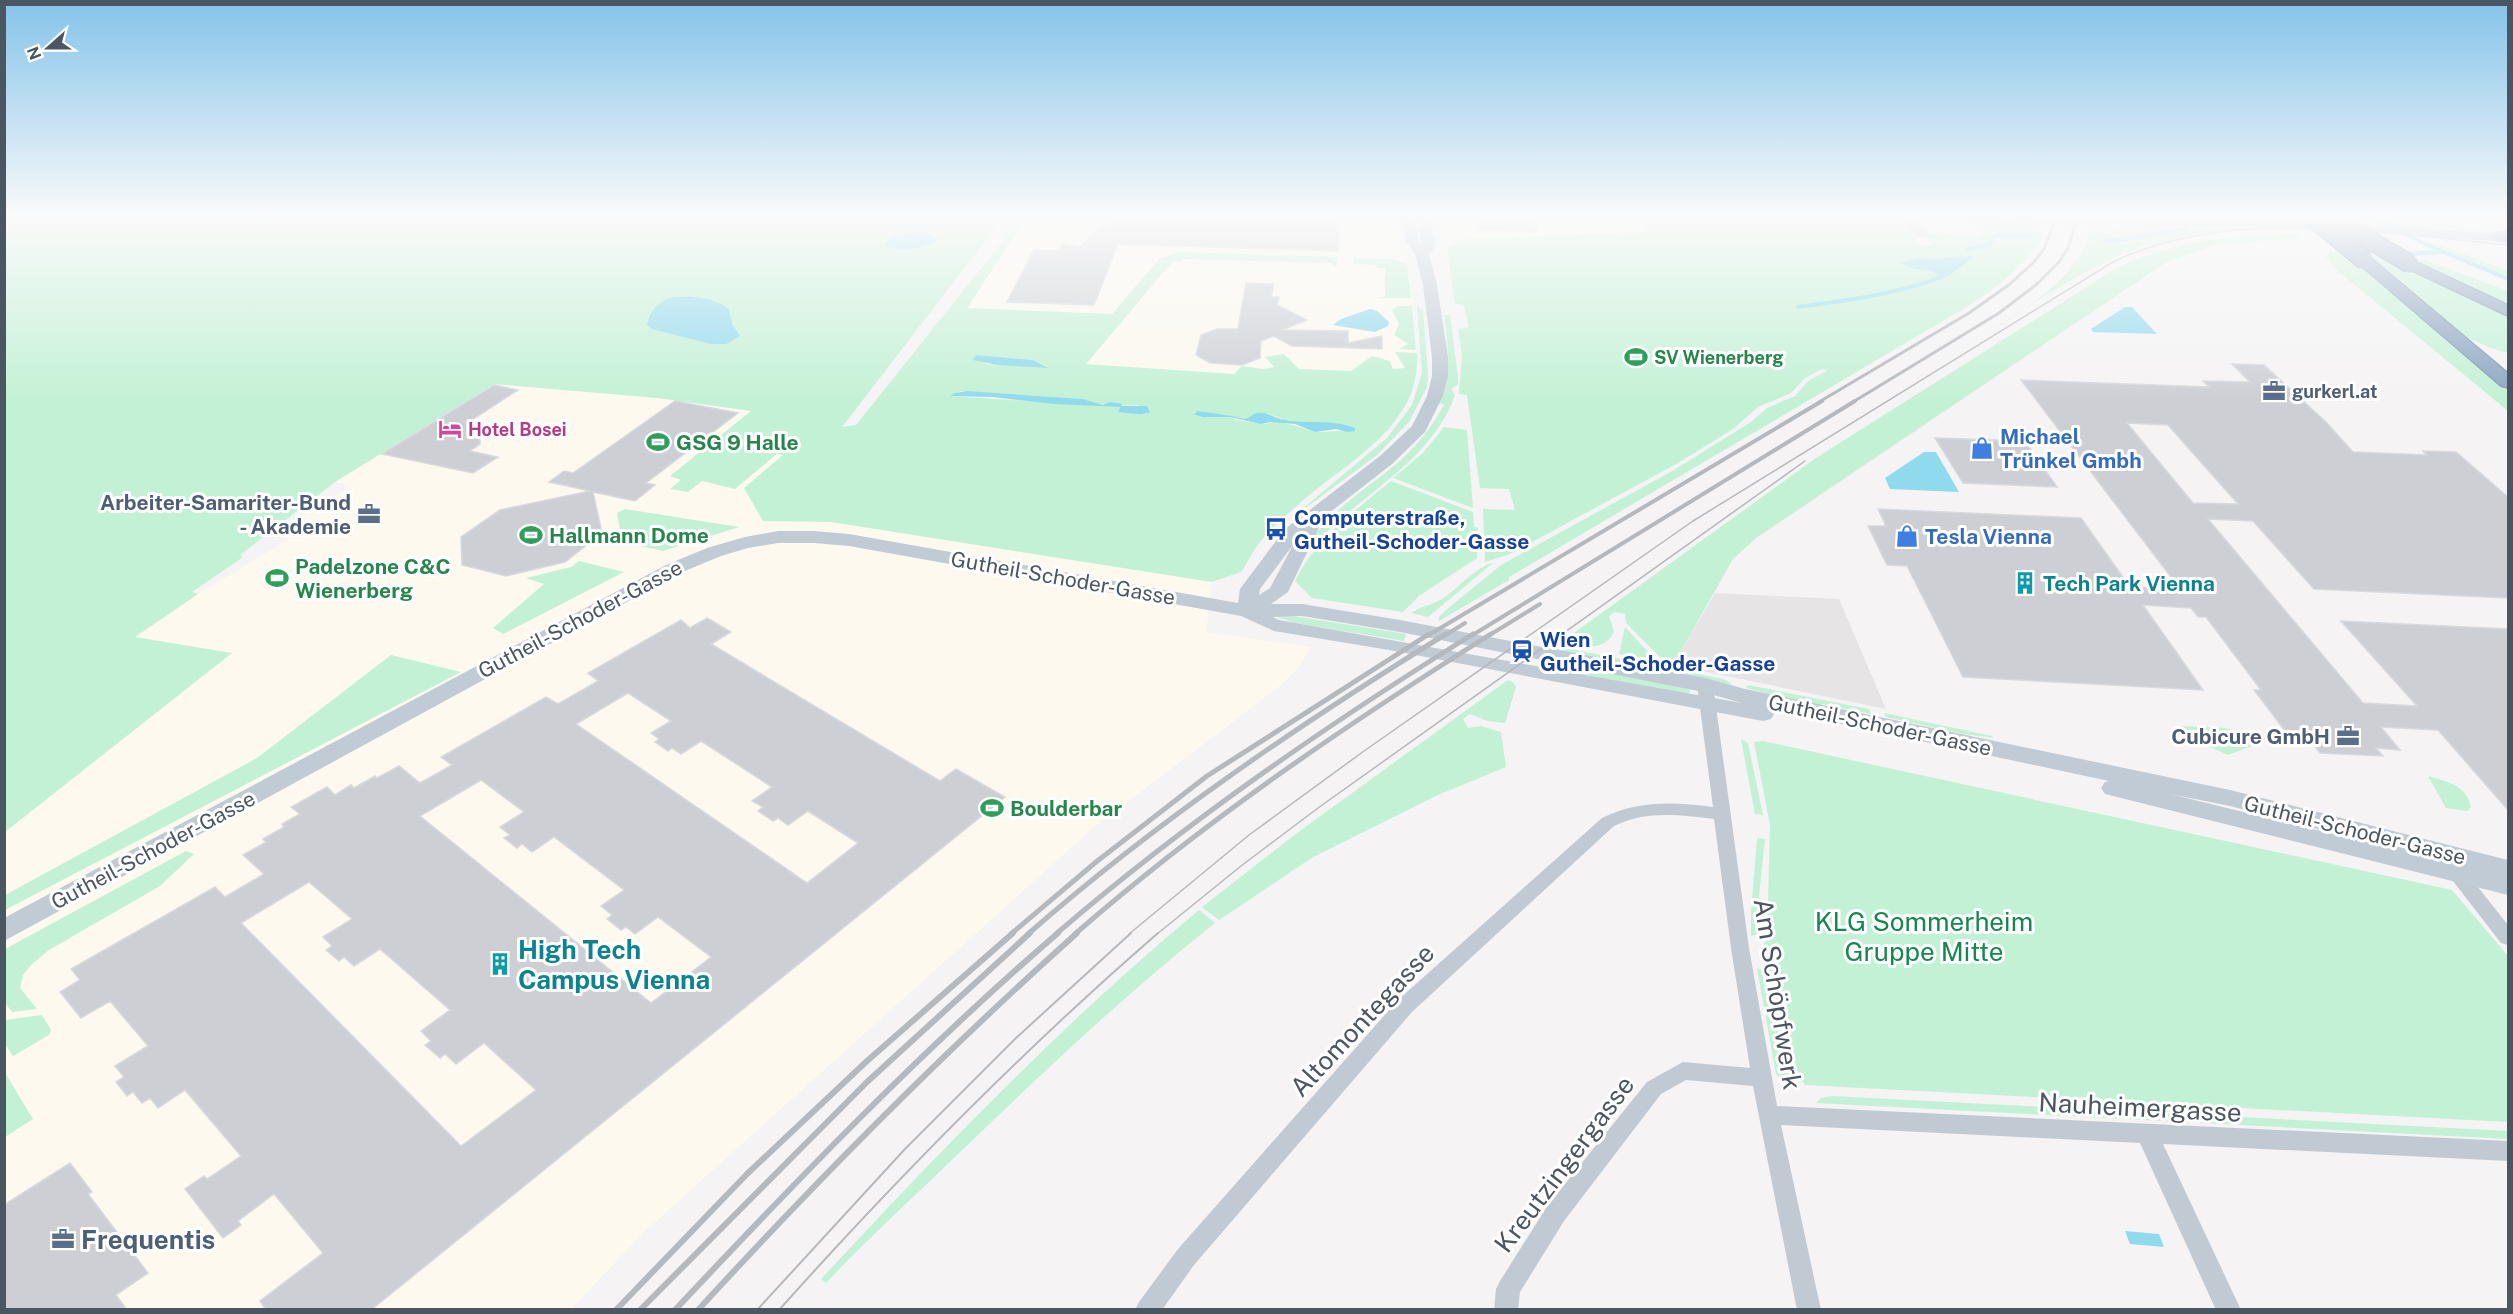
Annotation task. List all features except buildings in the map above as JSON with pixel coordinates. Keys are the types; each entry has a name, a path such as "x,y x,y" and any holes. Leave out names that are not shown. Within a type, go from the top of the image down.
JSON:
{"highway":[{"path":"2387,279 2508,382"},
{"path":"2442,279 2508,311"}],"street":[{"path":"1247,611 1278,592 1318,515 1386,460 1419,428 1435,396 1440,376 1440,357 1428,279"},
{"name":"Gutheil-Schoder-Gasse","path":"4,931 486,668 673,569 714,552 778,537 849,540 1247,611 1274,625 1706,695 1743,696 2230,798 2508,868"},
{"name":"Gutheil-Schoder-Gasse","path":"1706,695 1746,711 2060,776 2251,820 2508,886"},
{"name":"Am Schöpfwerk","path":"1706,695 1740,948 1768,1115 1809,1310"},
{"name":"Altomontegasse","path":"1147,1310 1186,1257 1405,1006 1608,822 1621,814 1646,807 1723,814"},
{"path":"2440,850 2508,938"},
{"name":"Gutheil-Schoder-Gasse","path":"2457,874 2491,872 2508,874"},
{"name":"Kreutzingergasse","path":"1506,1310 1508,1289 1556,1214 1654,1088 1683,1071 1762,1078"},
{"name":"Nauheimergasse","path":"1768,1115 2508,1151"},
{"path":"2147,1134 2229,1310"}],"shaded area":[{"path":"986,279 1410,279 1418,367 1415,385 1055,375 967,308"},
{"path":"494,384 658,398 752,411 778,454 784,455 807,521 831,522 984,545 1212,582 1206,632 1311,647 1300,666 1280,686 1092,829 643,1233 571,1309 5,1310 5,832 232,653 134,638 198,594 289,539 277,535 284,531 281,529 351,486 335,482"},
{"path":"1715,593 1839,599 1886,709 1673,665"}],"green space":[{"path":"5,279 956,279 842,427 856,425 972,279 986,279 967,308 1112,314 1142,279 1158,279 1086,364 1234,374 1242,366 1263,369 1274,367 1265,357 1284,354 1299,369 1351,371 1372,356 1390,361 1393,369 1405,368 1395,352 1417,353 1415,378 1408,401 1395,421 1360,456 1301,502 1275,526 1258,545 1241,572 1212,582 831,522 763,521 744,488 783,455 777,454 735,489 702,481 688,492 670,489 681,480 670,476 751,411 658,398 494,384 335,482 240,555 243,557 192,592 198,594 135,637 232,653 5,832","holes":["976,355 1033,360 1049,367 986,364","961,391 1083,399 1103,405 1138,405 1143,414 1118,412 1120,407 950,396","1197,411 1245,419 1253,415 1269,414 1285,420 1348,426 1347,432 1317,432 1283,423 1265,424 1230,417 1202,417 1193,413"]},
{"path":"1385,279 1409,279 1411,298 1376,298 1385,297"},
{"name":"SV Wienerberg","path":"1452,279 2005,279 1965,308 1509,577 1509,580 1439,621 1439,617 1446,610 1501,565 1674,470 1751,422 1767,408 1795,396 1808,381 1827,371 1822,369 1805,378 1791,393 1758,407 1733,429 1678,463 1510,554 1485,562 1483,509 1515,510 1509,489 1480,488 1467,395 1459,394 1462,356 1458,329 1469,327 1464,306 1455,303"},
{"path":"2060,279 2073,279 2023,310 2039,299"},
{"path":"2099,279 2141,279 1756,538 1733,559 1673,665 1667,664 1626,623 1625,614 1615,612 1609,616 1614,631 1604,643 1590,646 1560,643 1816,458"},
{"path":"2348,279 2377,279 2508,391 2508,411"},
{"path":"2394,279 2434,279 2508,316 2508,353 2469,338 2416,299"},
{"path":"2454,279 2477,279 2508,291 2508,306"},
{"path":"1397,306 1412,306 1416,350 1399,349 1408,344 1394,335 1399,324 1392,310"},
{"path":"1417,306 1423,310 1428,373 1427,387 1409,422 1377,455 1288,521 1387,438 1412,405 1422,373"},
{"path":"1444,315 1450,315 1458,384 1451,389 1455,395 1443,421 1427,443 1407,463 1321,537 1303,558 1308,544 1331,517 1404,457 1421,439 1440,412 1444,405 1440,403 1448,370"},
{"path":"1444,427 1467,430 1473,508 1393,478 1423,453"},
{"path":"1391,481 1473,512 1474,527 1478,528 1477,558 1419,596 1403,612 1312,598 1295,581 1314,551 1350,514"},
{"path":"625,509 739,527 663,551 622,542 617,513"},
{"path":"579,561 624,572 503,634 493,628 544,584 526,578 571,567"},
{"path":"1493,563 1428,617 1411,613 1442,599 1473,574"},
{"path":"1289,616 1406,634 1404,641 1295,623 1277,617"},
{"path":"1625,627 1657,662 1619,654"},
{"path":"1559,647 1724,679 1733,685 1554,650"},
{"path":"391,655 461,672 5,910 5,895 257,758"},
{"path":"1543,659 1675,685 1690,690 1689,695 1541,666"},
{"path":"1508,680 1516,687 1505,723 1488,721 1470,714 1463,719 1468,728 1481,726 1501,732 1506,767 1438,795 1313,857 1219,920 1202,907 1301,830"},
{"path":"1748,685 1869,709 1871,714 1823,704 1820,707 1746,688"},
{"path":"1884,713 1994,738 1963,734 1886,717"},
{"path":"2181,726 2237,731 2252,741 2252,746 2228,755 2181,734 2178,728"},
{"path":"1741,739 1748,743 1763,815 1755,814"},
{"name":"KLG Sommerheim Gruppe Mitte","path":"1763,741 2452,890 2508,956 2508,1122 1805,1085 1799,1077 1762,948 1767,937 1770,825 1754,742"},
{"path":"2428,776 2449,782 2461,789 2471,807 2467,811 2446,808"},
{"path":"1757,838 1765,839 1759,896 1760,933 1751,936 1751,913"},
{"path":"186,851 194,854 160,886 49,950 32,964 23,975 20,988 37,1009 12,1012 5,1003 5,949"},
{"path":"1199,910 1215,923 1147,979 1049,1067 826,1283 821,1279 1004,1088 1099,998"},
{"path":"1757,968 1761,970 1790,1074 1789,1081 1783,1083 1776,1074"},
{"path":"42,1015 51,1030 49,1035 13,1056 5,1044 5,1020"},
{"path":"4,1071 33,1119 5,1137 4,1137"},
{"path":"1832,1096 2508,1131 2508,1139 1816,1103 1821,1098"}],"water":[{"path":"673,297 702,298 723,305 729,309 732,324 740,336 726,344 711,344 652,329 647,325 652,311 663,301"},
{"path":"2125,307 2132,307 2157,334 2093,332 2091,329"},
{"path":"1370,309 1377,311 1389,322 1388,326 1375,332 1333,325 1341,319"},
{"path":"976,355 1033,360 1049,368 998,365 973,360"},
{"path":"967,391 1083,399 1103,405 1110,402 1122,404 1121,406 1147,406 1150,412 1134,414 1118,412 1120,407 950,396"},
{"path":"1197,411 1245,419 1261,413 1285,420 1347,425 1355,428 1355,431 1347,432 1336,429 1315,432 1295,424 1270,422 1261,424 1230,417 1202,417 1194,414"},
{"path":"1924,452 1936,452 1959,492 1890,489 1885,478"},
{"path":"2125,1231 2159,1234 2164,1247 2130,1244"}],"waterway":[{"path":"1798,307 1855,299 1912,287 1934,279"}],"tram line":[{"path":"1129,934 1249,835 1364,751 1693,521 2085,279"},
{"path":"1157,934 1318,808 1805,461"},
{"path":"757,1310 905,1149 1016,1038 1131,933"},
{"path":"779,1310 869,1211 1010,1069 1158,933"}],"railway":[{"path":"1819,402 1969,313 2015,279"},
{"path":"1853,402 1999,313 2042,279"},
{"path":"1427,636 1822,401"},
{"path":"1471,636 1855,401"},
{"path":"1488,636 1540,604"},
{"path":"1444,636 1465,623"},
{"path":"1011,934 1096,862 1207,776 1429,634"},
{"path":"1028,934 1077,892 1178,813 1337,703 1446,634"},
{"path":"1056,934 1155,853 1258,776 1473,634"},
{"path":"1075,934 1124,892 1225,813 1383,703 1491,634"},
{"path":"616,1310 747,1174 867,1061 1013,933"},
{"path":"640,1310 867,1082 1030,933"},
{"path":"675,1310 909,1069 1058,933"},
{"path":"698,1310 883,1117 1077,933"}],"place":[{"name":"SV Wienerberg","path":"1636,357"},
{"name":"gurkerl.at","path":"2274,391"},
{"name":"Hotel Bosei","path":"450,429"},
{"name":"GSG 9 Halle","path":"658,442"},
{"name":"Michael Trünkel Gmbh","path":"1982,448"},
{"name":"Arbeiter-Samariter-Bund - Akademie","path":"369,514"},
{"name":"Computerstraße, Gutheil-Schoder-Gasse","path":"1276,529"},
{"name":"Hallmann Dome","path":"531,535"},
{"name":"Tesla Vienna","path":"1907,536"},
{"name":"Padelzone C&C Wienerberg","path":"277,578"},
{"name":"Tech Park Vienna","path":"2025,583"},
{"name":"Wien Gutheil-Schoder-Gasse","path":"1522,651"},
{"name":"Cubicure GmbH","path":"2348,736"},
{"name":"Boulderbar","path":"992,808"},
{"name":"High Tech Campus Vienna","path":"500,964"},
{"name":"Frequentis","path":"63,1239"}]}
